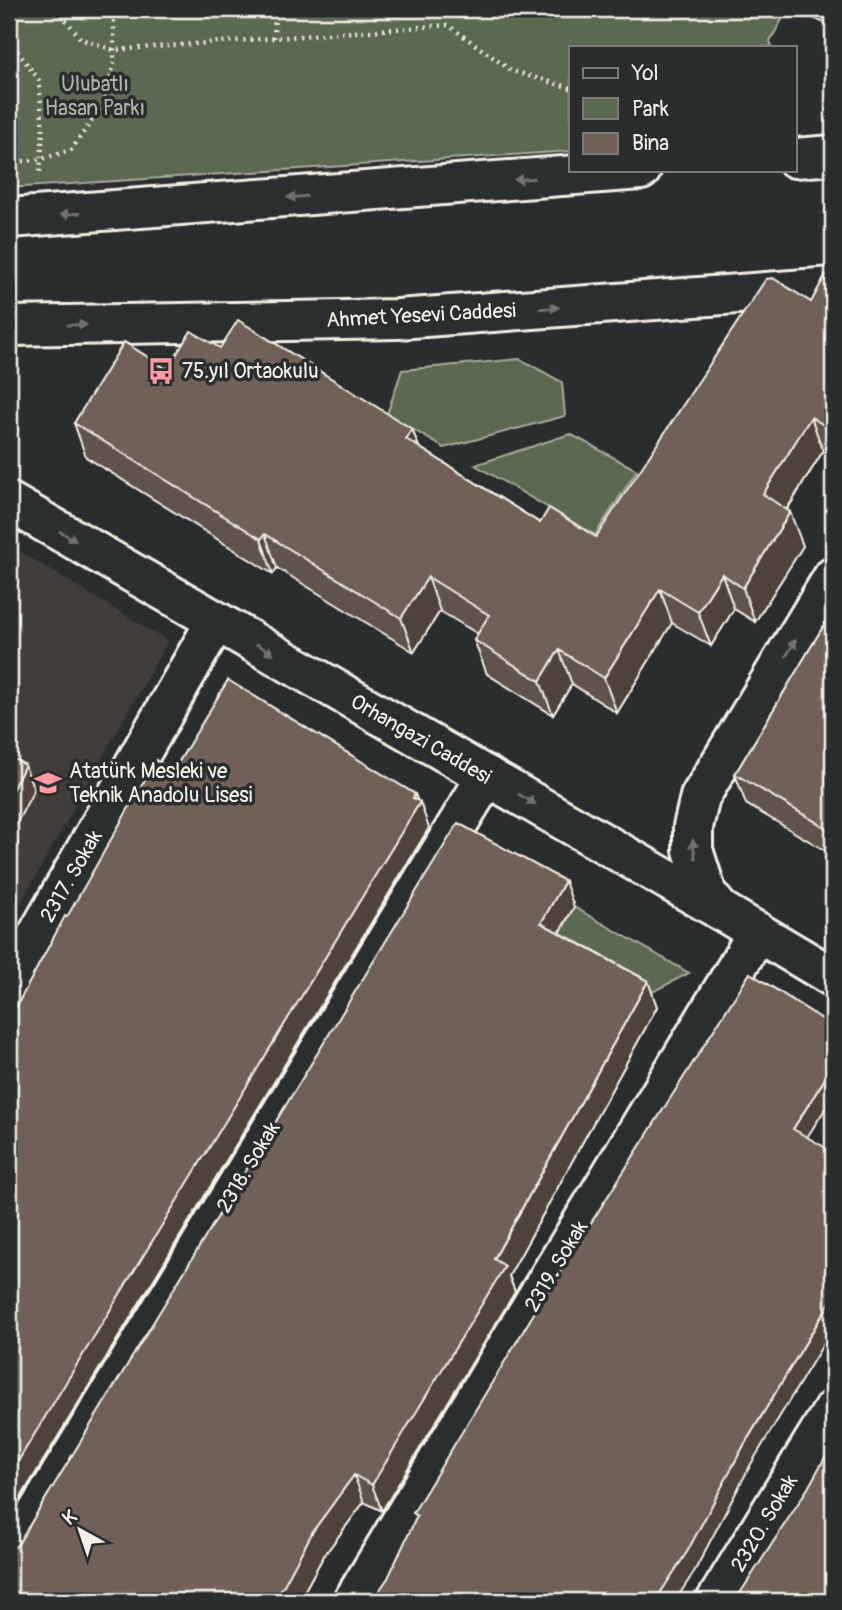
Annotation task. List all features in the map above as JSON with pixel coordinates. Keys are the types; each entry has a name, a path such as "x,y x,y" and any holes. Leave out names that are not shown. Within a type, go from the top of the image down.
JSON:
{"main road":[{"path":"796,158 833,155"},
{"path":"23,217 614,172"},
{"name":"Ahmet Yesevi Caddesi","path":"9,326 398,319 833,287"},
{"name":"Orhangazi Caddesi","path":"9,502 833,977"},
{"path":"720,910 707,894 693,850 693,827 701,797 833,577"},
{"name":"2317. Sokak","path":"9,985 216,621"},
{"name":"2318. Sokak","path":"9,1559 487,776"},
{"name":"2319. Sokak","path":"354,1601 758,932"},
{"name":"2320. Sokak","path":"716,1601 833,1410"}],"path":[{"path":"57,9 81,39 114,50 448,25 512,71 569,87"},
{"path":"9,163 41,159 71,150 105,102 114,63 114,21 120,9"},
{"path":"274,38 275,9"},
{"path":"9,40 39,80 43,131 41,159 23,217"}],"shaded area":[{"name":"Atatürk Mesleki ve Teknik Anadolu Lisesi","path":"9,545 168,641 9,924"}],"green space":[{"name":"Ulubatlı Hasan Parkı","path":"9,9 788,9 770,41 772,46 569,46 569,151 9,188"},
{"path":"520,359 562,382 565,416 444,448 387,414 402,370"},
{"path":"570,434 637,470 595,535 475,465"},
{"path":"574,907 689,973 641,998 548,953"}],"building":[{"path":"826,274 833,278 833,410 824,425 811,417 763,494 790,512 743,588 722,574 698,612 660,589 604,678 559,650 540,681 474,640 489,615 428,577 401,618 265,534 261,539 74,423 124,342 167,369 191,331 220,348 238,320 412,429 406,439 540,523 549,508 596,537 766,279 773,278 811,302"},
{"path":"833,610 833,832 735,774"},
{"path":"228,680 415,794 413,798 420,802 9,1476 9,1020 65,916 67,917 156,760 172,773"},
{"path":"9,756 25,765 9,796"},
{"path":"458,823 565,881 541,923 648,981 494,1259 505,1266 372,1485 354,1475 313,1531 273,1601 9,1601 9,1552 18,1544"},
{"path":"750,973 833,1026 833,1066 793,1129 833,1152 833,1297 744,1445 687,1552 655,1601 372,1601 388,1578 417,1516 413,1513 545,1295"},
{"path":"833,1443 833,1601 735,1601 808,1488"}],"place":[{"name":"75.yıl Ortaokulu","path":"161,371"},
{"name":"Atatürk Mesleki ve Teknik Anadolu Lisesi","path":"48,783"}]}
